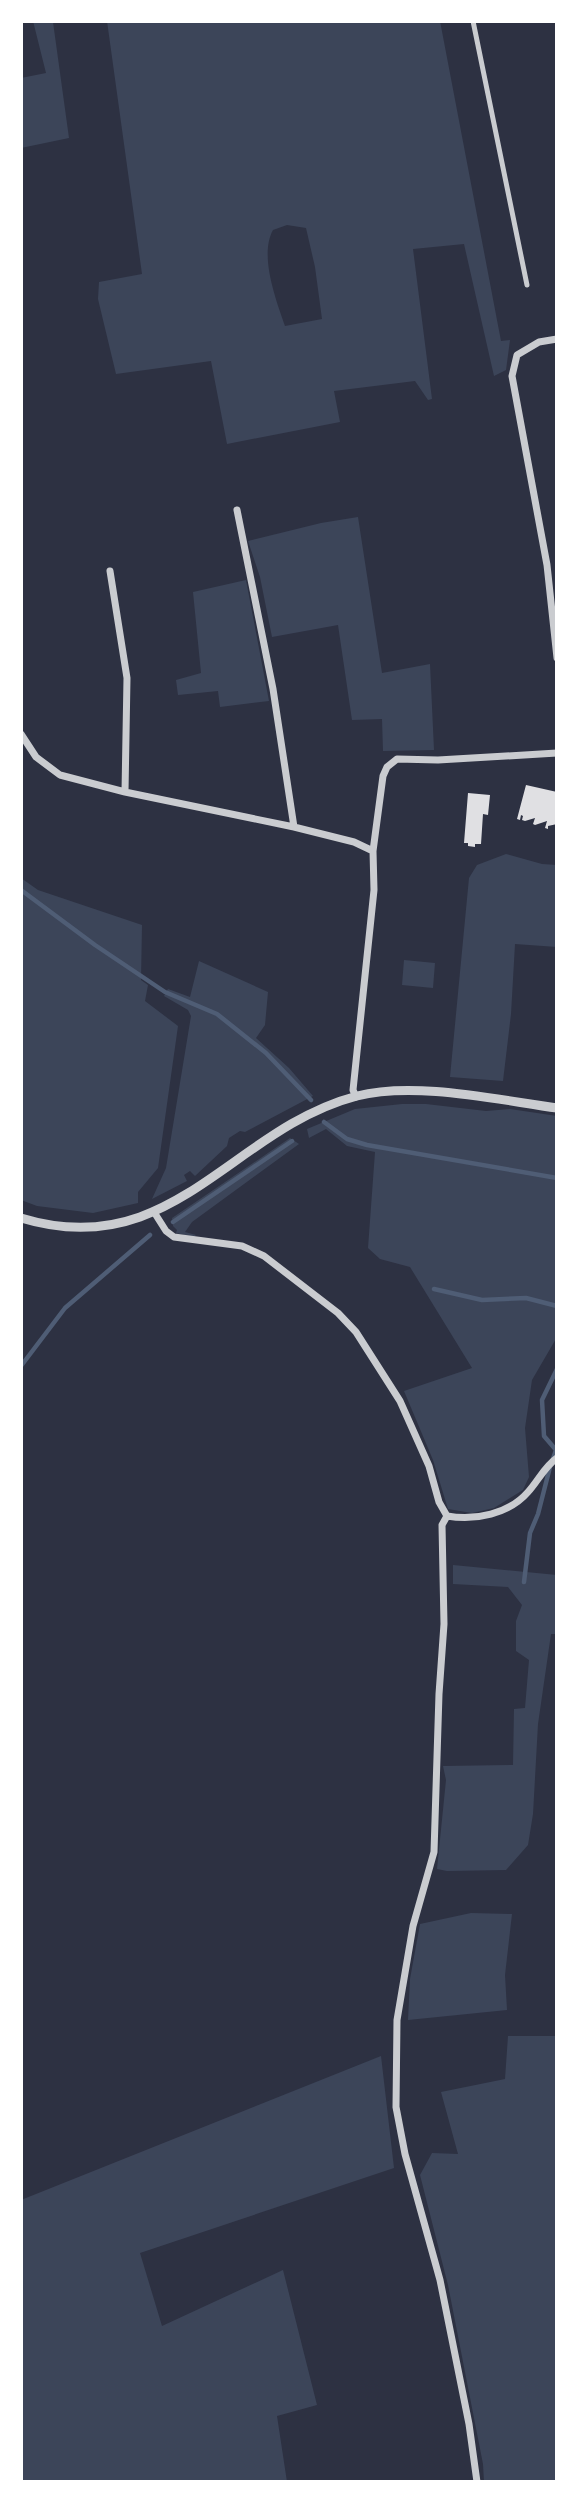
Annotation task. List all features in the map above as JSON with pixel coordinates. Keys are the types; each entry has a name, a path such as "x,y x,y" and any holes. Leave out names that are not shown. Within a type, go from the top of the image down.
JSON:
{"street":[{"path":"473,21 527,285"},
{"path":"557,339 539,342 517,355 512,376 547,565 557,658"},
{"path":"237,510 272,689 294,827"},
{"path":"110,570 127,678 125,792"},
{"path":"21,734 36,757 60,775 125,792 294,827 354,842 373,851"},
{"path":"356,1097 353,1090 374,890 373,851 379,789 387,767 397,759 439,760 557,753"},
{"path":"21,1218 65,1227 99,1226 154,1212 195,1190 297,1120 356,1097 388,1092 442,1093 557,1108"},
{"path":"154,1212 166,1231 174,1237 242,1246 264,1256 338,1313 356,1332 400,1401 429,1466 439,1502 447,1516"},
{"path":"447,1516 465,1519 491,1514 512,1506 557,1458"},
{"path":"447,1516 442,1525 444,1624 434,1852 413,1926 397,2020 397,2107 405,2154 440,2280 469,2424 477,2482"}],"shaded area":[{"path":"33,21 55,21 53,22 69,138 21,148 21,78 46,73"},
{"path":"107,21 440,21 501,341 510,340 506,370 494,376 464,244 413,249 432,399 428,400 415,381 334,391 340,422 227,444 211,361 116,374 98,299 99,282 142,274","holes":["287,225 306,228 315,267 322,319 285,326 270,278 269,240 273,230"]},
{"path":"358,517 382,673 430,664 434,750 383,751 382,719 352,720 338,625 272,637 260,577 248,541"},
{"path":"246,580 269,701 220,707 218,691 178,695 176,680 201,673 193,592"},
{"path":"506,854 542,864 557,865 557,947 515,944 511,1014 503,1081 450,1077 469,878 477,865"},
{"path":"21,878 38,890 142,925 141,980 148,985 145,1001 178,1026 158,1168 138,1192 138,1203 93,1213 37,1206 21,1200"},
{"path":"404,960 435,963 433,988 402,985"},
{"path":"199,961 268,992 265,1025 256,1038 289,1068 313,1096 229,1138 227,1146 195,1176 190,1171 184,1175 187,1181 152,1199 166,1168 191,1016 188,1010 164,996 168,989 190,997"},
{"path":"402,1104 486,1111 510,1109 557,1116 557,1337 532,1380 525,1428 529,1477 523,1490 494,1508 472,1513 448,1509 433,1460 404,1391 472,1368 410,1267 380,1259 368,1248 375,1152 347,1146 326,1129 309,1138 307,1129 355,1109"},
{"path":"290,1138 299,1144 192,1222 185,1232 196,1235 194,1237 176,1233 172,1218"},
{"path":"453,1565 557,1575 557,1634 551,1634 538,1724 533,1814 528,1845 506,1870 437,1869 446,1780 443,1766 513,1765 514,1709 525,1708 529,1660 516,1651 516,1621 522,1605 508,1587 453,1584"},
{"path":"471,1913 512,1914 505,1975 507,2010 408,2020 410,1979 420,1924"},
{"path":"508,2036 557,2036 557,2482 484,2482 483,2464 448,2285 420,2175 432,2153 458,2154 441,2092 505,2079"},
{"path":"381,2056 394,2168 140,2253 162,2326 283,2270 317,2405 277,2416 287,2482 21,2482 21,2200"}],"building":[{"path":"526,785 557,792 557,824 548,826 548,829 545,828 547,821 535,825 535,818 525,821 521,815 520,820 517,819"},
{"path":"468,793 490,795 488,815 483,814 481,844 475,844 475,847 464,843"}],"waterway":[{"path":"21,890 95,945 165,992 217,1014 266,1053 311,1100"},
{"path":"324,1122 347,1139 367,1145 557,1178"},
{"path":"173,1222 292,1141"},
{"path":"21,1366 65,1308 150,1235"},
{"path":"434,1289 482,1300 526,1298 557,1306"},
{"path":"553,1459 556,1450 544,1436 542,1400 557,1369"},
{"path":"524,1582 530,1533 538,1514 550,1467"}]}
